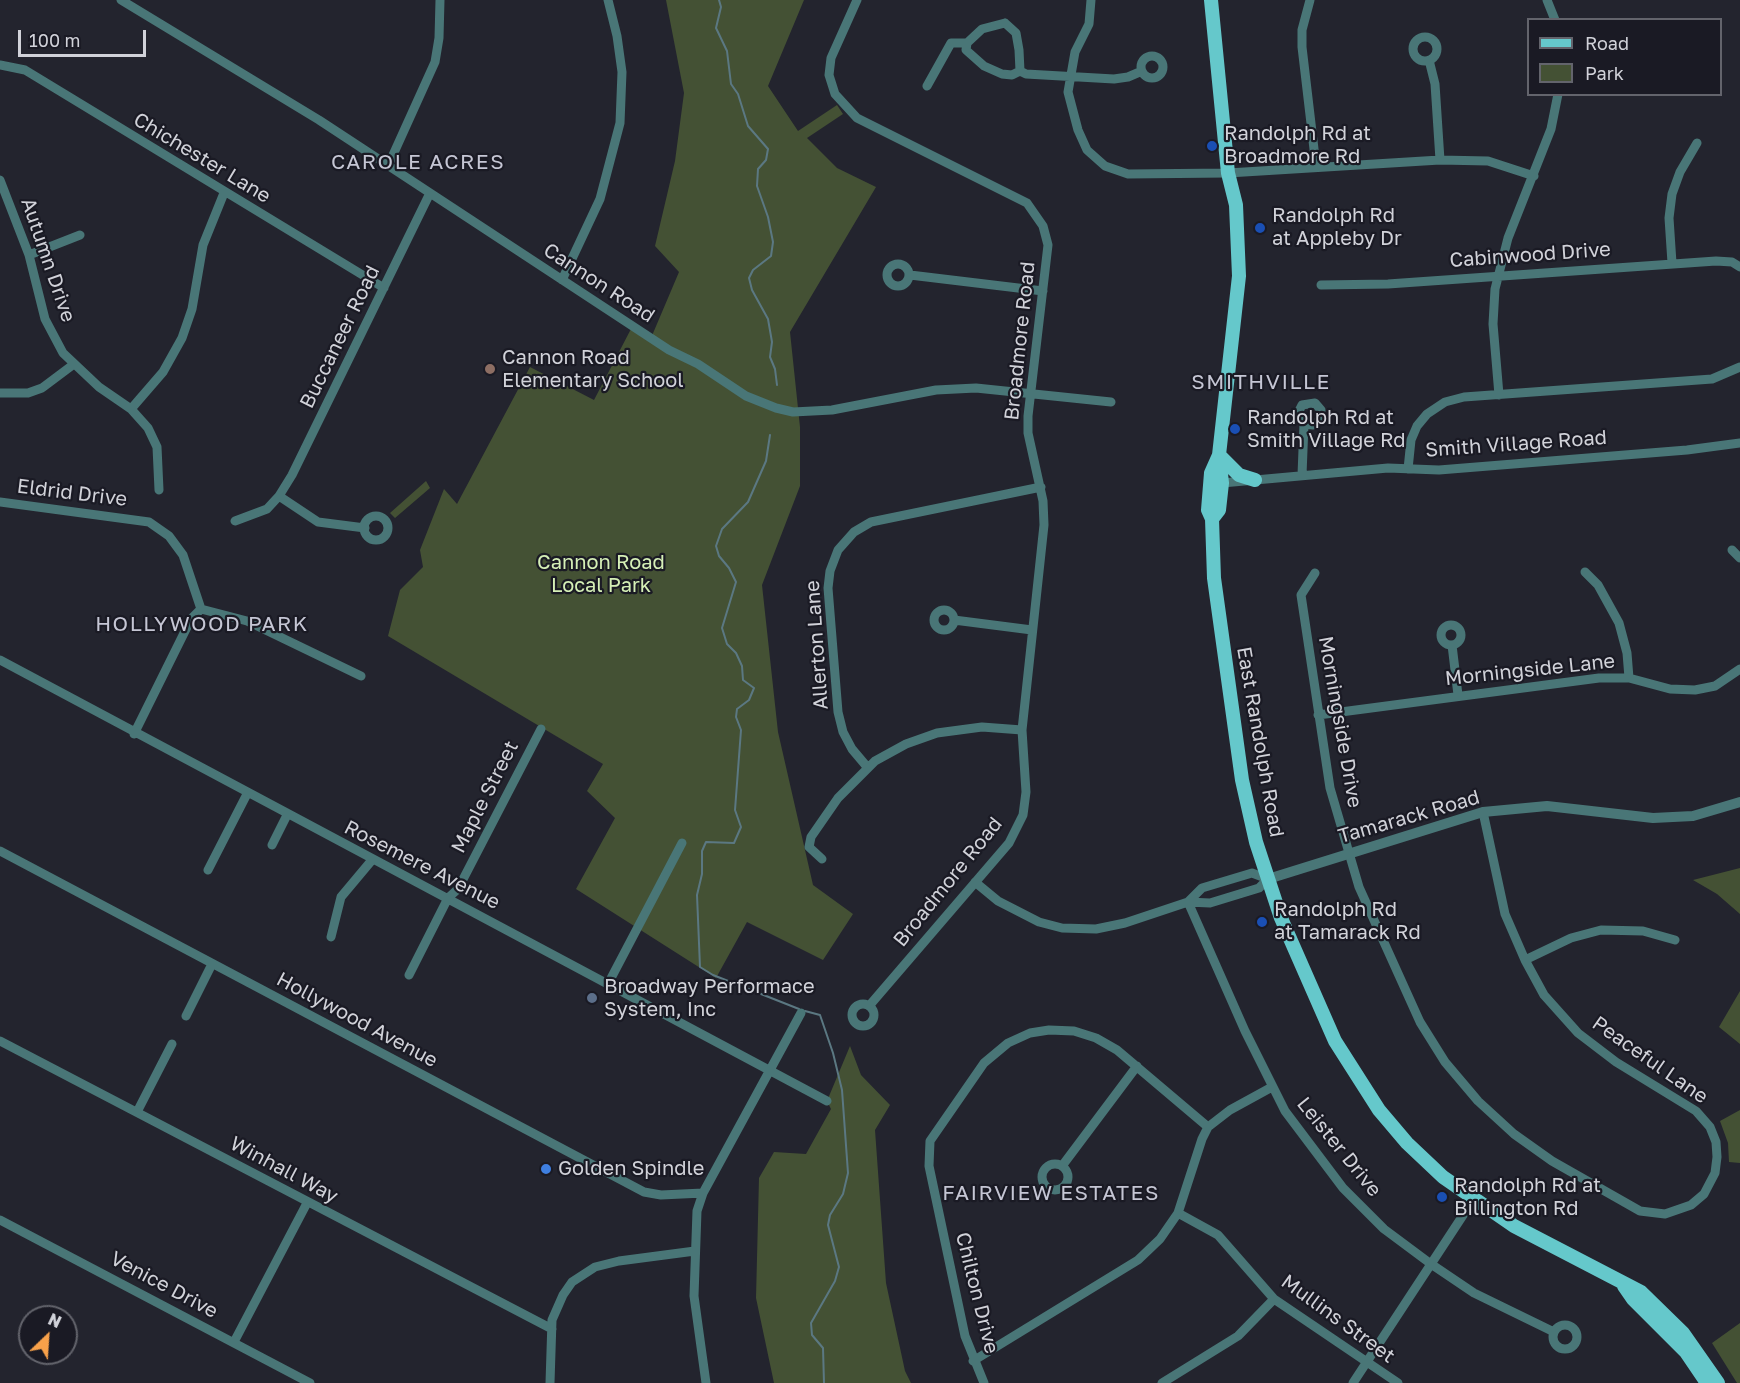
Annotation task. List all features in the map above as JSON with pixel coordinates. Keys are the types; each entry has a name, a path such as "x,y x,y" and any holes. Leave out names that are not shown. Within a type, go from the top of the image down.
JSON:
{"main road":[{"name":"East Randolph Road","path":"1211,0 1228,173 1236,205 1239,276 1218,455 1222,483 1219,510 1212,519"},
{"name":"East Randolph Road","path":"1218,455 1210,473 1208,510 1212,519 1215,584 1242,780 1268,879 1314,994 1354,1074 1379,1110 1407,1143 1443,1177 1473,1200 1514,1226 1641,1292 1669,1318 1698,1352 1718,1383"},
{"path":"1218,455 1239,475 1255,480"},
{"name":"East Randolph Road","path":"1623,1284 1633,1299 1686,1352 1707,1383"}],"street":[{"name":"Cannon Road","path":"121,0 388,166 669,350 698,364 746,396 793,412 832,410 936,390 976,388 1111,402"},
{"path":"388,166 435,62 439,38 440,0"},
{"path":"562,280 600,199 620,123 622,72 617,36 608,0"},
{"name":"Broadmore Road","path":"857,0 831,58 829,75 835,94 857,118 1027,202 1043,226 1048,245 1028,432 1041,487 1044,525 1022,730 1026,792 1023,815 1009,843 869,1006"},
{"path":"1091,0 1089,24 1075,52 1068,92 1078,130 1087,150 1105,166 1128,174 1228,173 1316,166 1488,160 1534,176"},
{"path":"1310,0 1302,30 1302,47 1316,166"},
{"path":"1552,1 1555,18"},
{"path":"1020,71 1016,33 1005,23 982,29 968,43 966,50 984,66 1002,74 1012,75 1020,71 1069,77 1114,79 1128,77 1142,71"},
{"path":"927,86 944,51 951,43 968,43"},
{"path":"1429,60 1435,84 1440,160"},
{"name":"Chichester Lane","path":"0,65 25,70 224,193 384,288"},
{"path":"1499,394 1493,324 1498,276 1508,238 1551,129 1558,96"},
{"path":"1672,263 1669,218 1672,194 1680,172 1697,143"},
{"name":"Autumn Drive","path":"0,180 29,255 45,319 63,353 99,387 131,409 148,428 157,447 159,489"},
{"path":"131,409 163,372 182,338 192,309 203,245 224,193"},
{"name":"Buccaneer Road","path":"279,496 430,193"},
{"path":"29,255 80,235"},
{"name":"Cabinwood Drive","path":"1321,285 1716,261 1732,262 1740,267"},
{"path":"910,275 1043,291"},
{"path":"0,393 28,393 42,388 74,364"},
{"path":"1408,469 1411,440 1427,414 1444,402 1464,397 1712,379 1740,367"},
{"path":"1302,475 1304,424"},
{"name":"Smith Village Road","path":"1222,483 1388,468 1449,469 1687,450 1740,443"},
{"name":"Allerton Lane","path":"868,768 852,749 843,732 838,712 828,588 830,571 838,550 854,532 871,522 1041,487"},
{"path":"235,521 267,509 279,496 318,522 365,528"},
{"name":"Eldrid Drive","path":"0,502 140,520 158,527 183,555 201,609"},
{"path":"1732,550 1740,558"},
{"path":"1585,572 1598,585 1620,623 1627,653 1629,678"},
{"name":"Morningside Drive","path":"1315,573 1301,595 1330,788 1359,887 1420,1022 1445,1062 1478,1101 1514,1134 1552,1161 1640,1211 1665,1214 1691,1205"},
{"path":"134,734 191,619 201,609 247,621 360,676"},
{"path":"954,620 1032,630"},
{"path":"1452,645 1458,695"},
{"name":"Rosemere Avenue","path":"0,660 134,734 448,898 827,1101"},
{"name":"Morningside Lane","path":"1318,715 1599,678 1629,678 1670,689 1695,690 1714,686 1740,669"},
{"path":"822,859 809,847 811,837 838,798 875,761 906,744 937,733 982,727 1022,730"},
{"name":"Maple Street","path":"409,975 448,898 458,889 541,729"},
{"path":"208,870 247,794"},
{"name":"Tamarack Road","path":"975,882 1018,914 1062,928 1096,929 1125,923 1188,902 1210,903 1259,888 1268,879 1483,812 1547,806 1653,818 1693,816 1740,802"},
{"name":"Peaceful Lane","path":"1483,812 1505,914 1525,960 1544,995 1578,1033 1616,1062 1696,1111 1710,1127 1716,1142 1714,1173 1704,1194 1691,1205"},
{"path":"272,845 287,815"},
{"path":"608,984 682,843"},
{"name":"Hollywood Avenue","path":"0,851 644,1192 661,1195 703,1193"},
{"path":"331,937 341,897 372,860"},
{"name":"Tamarack Road","path":"1188,902 1202,888 1252,873 1268,879"},
{"name":"Leister Drive","path":"1188,902 1272,1087 1300,1133 1343,1188 1384,1229 1431,1264 1474,1293 1554,1332"},
{"path":"1525,960 1571,938 1601,930 1643,930 1675,940"},
{"path":"186,1016 212,964"},
{"path":"706,1383 694,1296 697,1211 703,1193 801,1013"},
{"name":"Chilton Drive","path":"984,1383 965,1336 929,1166 930,1141 984,1063 1008,1043 1030,1033 1049,1030 1074,1031 1096,1038 1137,1066 1208,1127"},
{"name":"Winhall Way","path":"0,1041 552,1329"},
{"path":"137,1112 172,1044"},
{"path":"1062,1166 1137,1066"},
{"path":"973,1360 1138,1260 1160,1239 1178,1213 1208,1127 1230,1110 1272,1087"},
{"path":"1353,1383 1473,1200"},
{"path":"234,1342 307,1203"},
{"name":"Mullins Street","path":"1178,1213 1218,1235 1274,1299 1398,1383"},
{"name":"Venice Drive","path":"0,1220 310,1383"},
{"path":"550,1383 555,1308 572,1282 595,1267 619,1261 695,1251"},
{"path":"1162,1383 1238,1336 1274,1299"}],"green space":[{"name":"Cannon Road Local Park","path":"666,0 804,0 768,86 798,131 837,105 843,114 807,138 837,168 876,187 790,332 800,427 800,486 762,585 778,732 813,885 853,914 823,960 747,922 716,978 576,889 615,818 587,791 603,764 388,636 400,590 423,567 420,550 444,489 457,504 530,367 594,400 632,327 651,338 679,272 655,246 675,161 684,93"},
{"path":"426,481 430,488 395,518 390,513"},
{"path":"1740,868 1740,914 1717,894 1693,880"},
{"path":"1740,991 1740,1044 1719,1027"},
{"path":"850,1046 861,1075 890,1105 875,1130 886,1283 905,1371 911,1383 774,1383 756,1298 759,1178 774,1152 806,1154 831,1109 827,1101"},
{"path":"1740,1110 1740,1163 1729,1162 1728,1143 1720,1121"},
{"path":"1740,1323 1740,1383 1737,1383 1712,1343"}],"waterway":[{"path":"719,0 721,7 716,28 727,51 731,84 738,94 748,126 768,149 766,160 758,169 757,186 768,217 773,242 771,256 753,270 749,278 752,290 768,319 772,342 770,357 775,369 777,385"},
{"path":"770,435 766,461 748,502 722,529 716,546 719,556 729,568 736,582 722,628 727,644 736,653 742,666 743,680 754,688 749,700 737,709 736,717 741,730 735,810 741,827 734,843 706,842 702,851 702,874 697,895 700,967 713,975 799,1009"},
{"path":"805,1011 820,1015 833,1053 842,1090 848,1173 843,1194 830,1215 828,1225 839,1267 835,1281 811,1323 812,1335 823,1348 824,1383"}],"place":[{"name":"Randolph Rd at Broadmore Rd","path":"1212,146"},
{"name":"Randolph Rd at Appleby Dr","path":"1260,228"},
{"name":"Cannon Road Elementary School","path":"490,369"},
{"name":"Randolph Rd at Smith Village Rd","path":"1235,429"},
{"name":"Randolph Rd at Tamarack Rd","path":"1262,922"},
{"name":"Broadway Performace System, Inc","path":"592,998"},
{"name":"Golden Spindle","path":"546,1169"},
{"name":"Randolph Rd at Billington Rd","path":"1442,1197"}],"district":[{"name":"CAROLE ACRES","path":"418,162"},
{"name":"SMITHVILLE","path":"1261,382"},
{"name":"HOLLYWOOD PARK","path":"202,624"},
{"name":"FAIRVIEW ESTATES","path":"1051,1193"}]}
